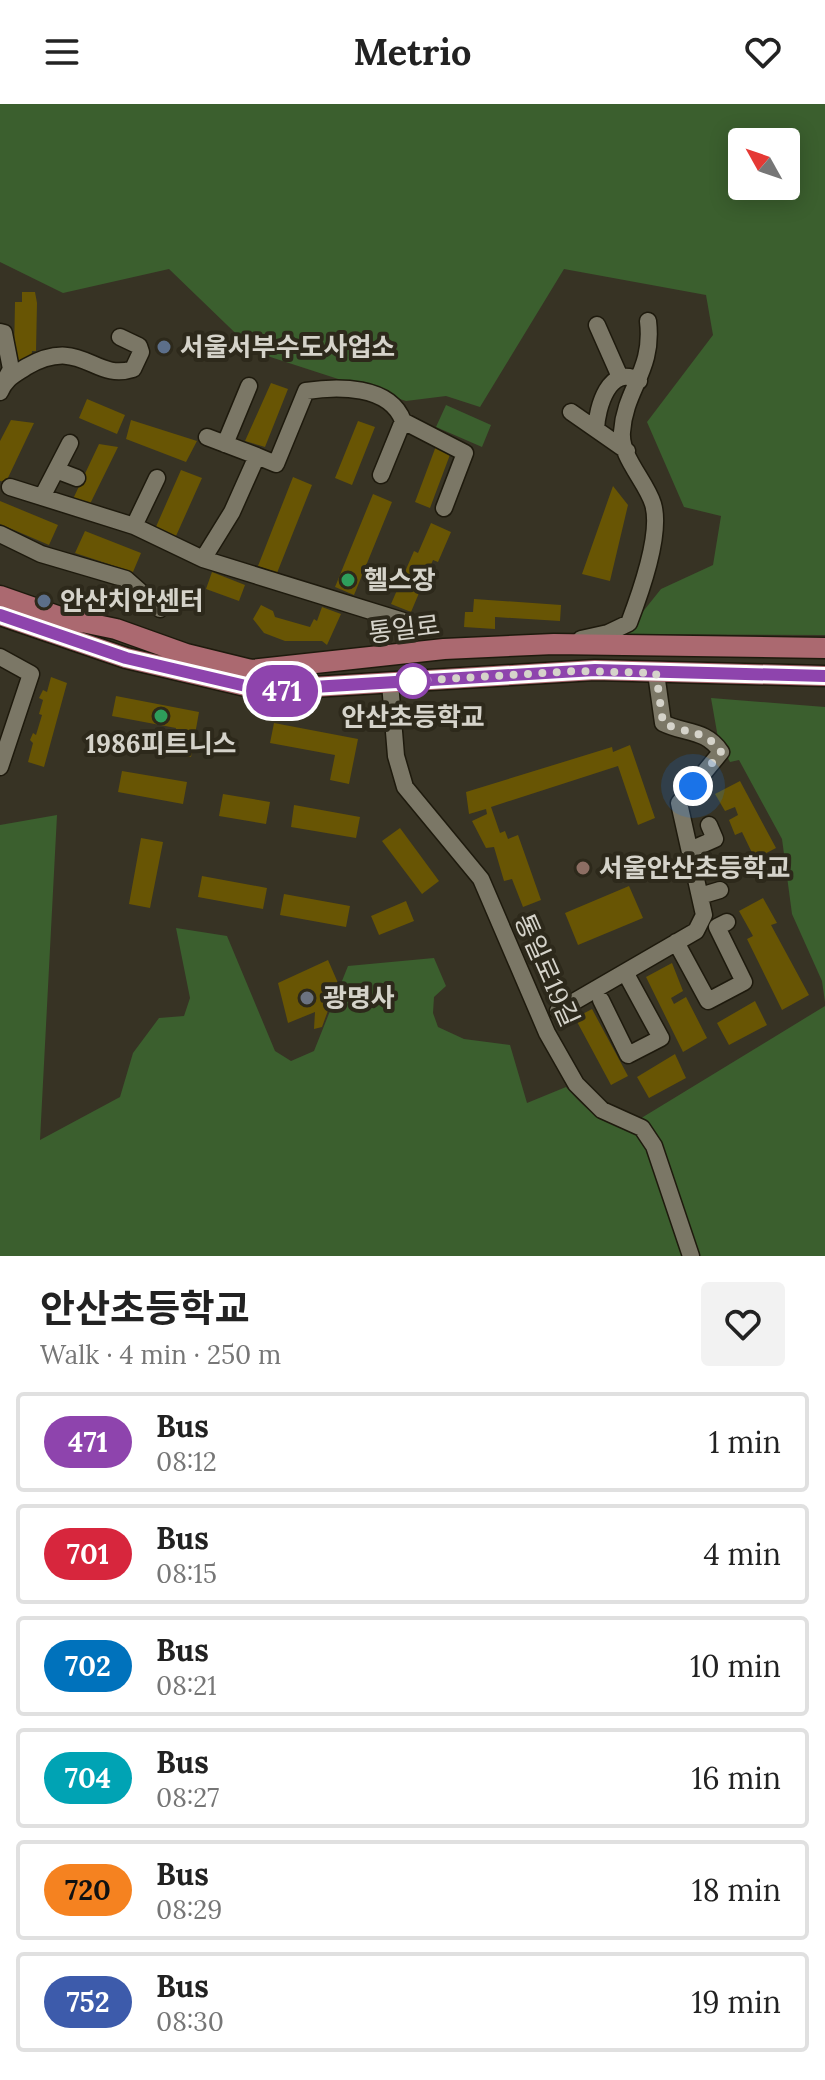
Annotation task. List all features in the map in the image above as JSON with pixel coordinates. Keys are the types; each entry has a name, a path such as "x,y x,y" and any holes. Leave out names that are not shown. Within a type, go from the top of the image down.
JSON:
{"main road":[{"name":"통일로","path":"0,596 63,618 116,629 286,691 575,671 825,676"},
{"name":"통일로","path":"0,615 126,658 248,678 467,648 554,644 825,648"}],"street":[{"path":"467,648 467,641 577,640 608,633 629,623 655,531 653,504 621,437 625,410 649,354 648,321"},
{"path":"597,325 620,377"},
{"path":"0,332 4,333 11,369 2,386"},
{"path":"2,386 46,356 69,354 121,373 133,369 140,359 139,346 120,337"},
{"path":"596,429 597,404 620,377 631,376 639,381"},
{"path":"225,444 249,386"},
{"path":"207,437 276,464 306,391 336,387 367,392 399,410 403,421 381,475"},
{"path":"571,412 627,451"},
{"path":"403,421 465,453 444,508"},
{"path":"42,497 70,443"},
{"path":"203,559 232,512 257,456"},
{"path":"56,470 77,478"},
{"path":"134,526 157,478"},
{"path":"10,487 134,526 203,559 413,624"},
{"path":"0,534 41,554 126,579 160,609"},
{"path":"0,657 31,674 0,767"},
{"path":"558,1011 696,931 704,915 679,803 721,752 713,740 702,733 677,730 663,723 656,673"},
{"name":"통일로19길","path":"390,683 396,756 405,787 481,879 547,1033 576,1084 602,1110 642,1128 654,1146 691,1256"},
{"path":"690,850 715,839 709,825"},
{"path":"700,896 720,890"},
{"path":"676,942 708,1001 744,982 717,927 727,922"},
{"path":"601,1000 628,1055 661,1038 625,972"}],"green space":[{"path":"0,104 825,104 825,635 625,634 661,589 713,565 721,516 684,507 647,422 713,335 706,295 564,269 480,407 446,396 406,401 255,352 169,269 63,293 0,262"},
{"path":"446,405 491,425 482,447 436,427"},
{"path":"711,698 825,707 825,1002 822,981 792,914 782,839 739,760 730,762 718,738"},
{"path":"57,815 40,1140 120,1097 133,1053 159,1018 184,1016 190,998 176,928 227,936 275,1051 291,1061 314,1051 348,966 434,958 446,986 434,997 433,1013 438,1027 464,1039 510,1045 527,1103 566,1087 592,1113 625,1128 825,1006 825,1256 0,1256 0,825"}],"building":[{"path":"22,292 35,292 37,303 36,351 32,351 31,364 17,364 17,356 14,355 15,302 22,302"},
{"path":"271,383 288,389 265,447 245,441"},
{"path":"87,399 125,415 117,434 79,418"},
{"path":"11,420 34,423 6,482 0,481 0,441"},
{"path":"131,420 197,441 186,462 126,439"},
{"path":"358,421 375,427 352,485 335,478"},
{"path":"99,444 118,447 89,506 73,499"},
{"path":"436,446 451,452 430,508 415,502"},
{"path":"181,470 202,478 176,536 155,529"},
{"path":"293,477 312,485 277,573 258,566"},
{"path":"613,486 628,505 610,581 582,574"},
{"path":"373,494 392,502 354,595 335,587"},
{"path":"0,501 58,525 49,545 0,524"},
{"path":"431,523 451,532 438,562 433,560 411,612 391,604 414,551 418,553"},
{"path":"85,531 141,553 133,572 75,553"},
{"path":"212,572 245,585 239,601 206,589"},
{"path":"474,599 561,605 560,621 495,617 495,629 464,627 465,612 473,612"},
{"path":"261,605 273,611 275,617 310,627 314,619 317,621 322,607 341,614 327,645 322,641 285,641 264,633 253,619"},
{"path":"51,677 67,683 44,767 28,762 33,743 30,740 33,733 36,735 42,715 39,714 43,700 39,698 43,690 47,692"},
{"path":"116,696 199,712 191,757 172,753 176,728 112,716"},
{"path":"274,723 358,739 349,784 330,780 335,755 270,743"},
{"name":"서울안산초등학교","path":"630,745 655,818 638,825 618,766 491,807 500,833 505,831 508,839 518,835 541,900 523,907 512,879 504,881 494,847 486,848 472,821 487,814 486,809 469,814 466,792 612,747 613,752"},
{"path":"122,771 187,782 183,804 118,792"},
{"path":"740,781 776,848 755,859 742,832 735,835 729,820 738,815 735,807 725,811 715,794"},
{"path":"223,794 270,802 266,824 219,816"},
{"path":"294,805 360,817 356,838 291,827"},
{"path":"400,828 439,881 422,894 382,841"},
{"path":"141,838 163,842 150,908 129,904"},
{"path":"202,876 267,888 263,909 198,897"},
{"path":"629,886 643,918 578,945 565,913"},
{"path":"284,894 350,906 346,927 280,915"},
{"path":"763,898 777,923 771,925 809,995 782,1010 747,939 753,936 739,911"},
{"path":"406,901 414,921 379,935 371,916"},
{"name":"광명사","path":"328,960 338,983 322,1027 314,1029 315,1012 288,1023 278,983"},
{"path":"672,963 683,991 671,998 674,1004 686,997 707,1038 683,1052 646,977"},
{"path":"755,1001 767,1025 729,1045 717,1023"},
{"path":"592,1009 628,1076 611,1085 575,1018"},
{"path":"675,1054 686,1078 649,1098 637,1077"}],"bus line":[{"name":"471","path":"0,615 126,658 263,690 595,670 825,676"}],"place":[{"name":"서울서부수도사업소","path":"164,347"},
{"name":"헬스장","path":"348,580"},
{"name":"안산치안센터","path":"44,601"},
{"name":"안산초등학교","path":"413,681"},
{"name":"1986피트니스","path":"161,716"},
{"name":"서울안산초등학교","path":"583,868"},
{"name":"광명사","path":"307,998"}],"route":[{"path":"413,681 595,670 656,673 663,723 677,730 702,733 713,740 721,752 693,786"}]}
